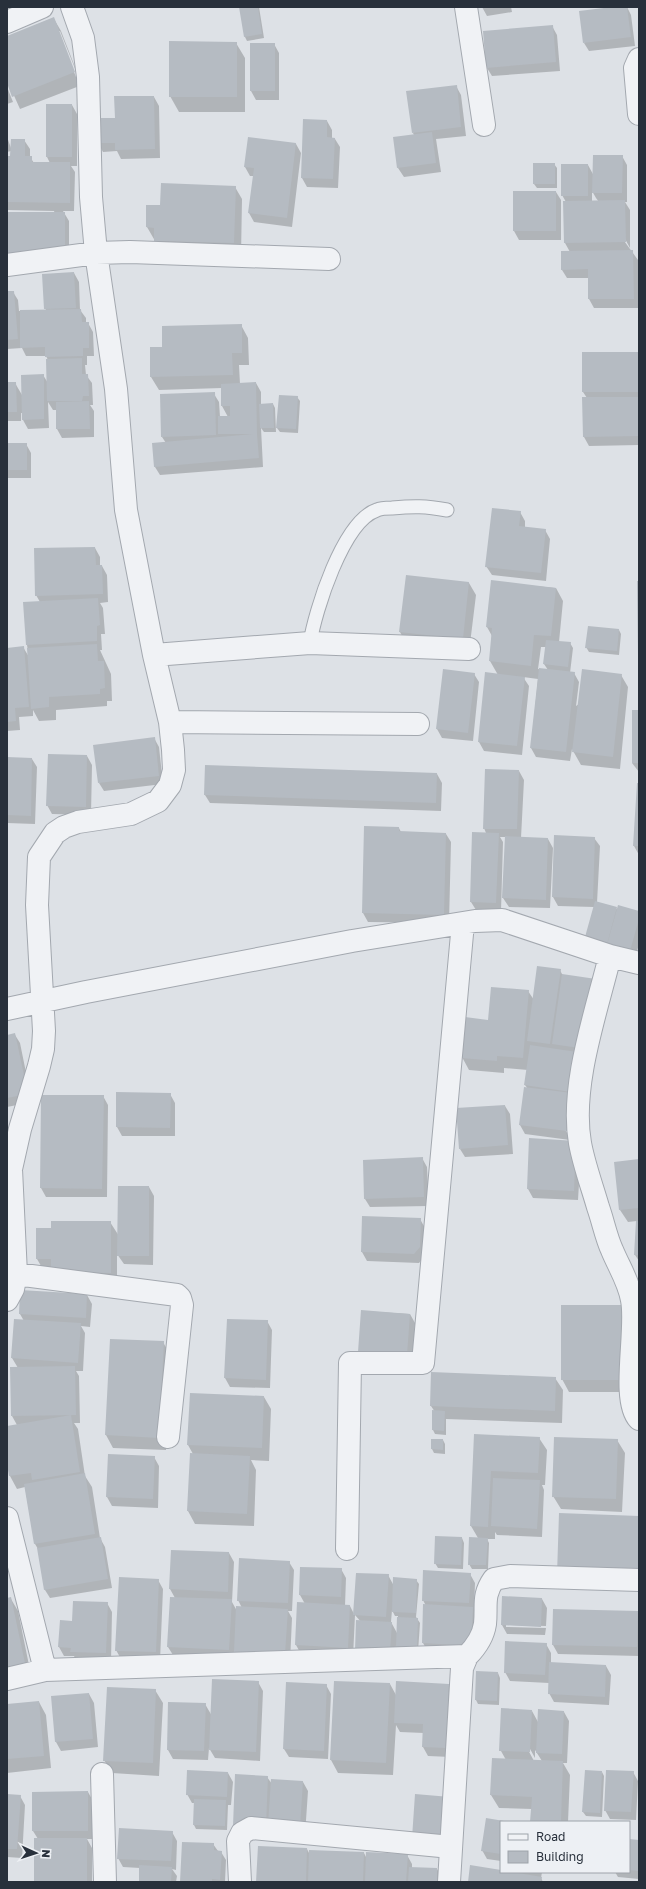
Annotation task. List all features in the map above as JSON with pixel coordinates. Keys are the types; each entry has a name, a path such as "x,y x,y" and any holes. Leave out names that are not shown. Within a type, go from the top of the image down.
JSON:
{"street":[{"path":"7,22 42,7"},
{"path":"7,1300 13,1289 16,1274 9,1169 43,1048 38,905 39,857 55,833 64,828 78,822 131,814 158,801 170,785 174,770 170,722 154,655 126,510 116,389 96,253 91,198 88,76 83,38 72,7"},
{"path":"466,7 484,125"},
{"path":"639,60 635,68 639,114"},
{"path":"7,265 96,253 130,252 329,260"},
{"path":"154,655 310,643 469,649"},
{"path":"170,722 418,724"},
{"path":"7,1009 345,943 463,923 502,920 610,956 639,963"},
{"path":"347,1549 350,1364 423,1363 463,923"},
{"path":"610,956 581,1077 578,1100 580,1142 612,1250 624,1273 632,1301 633,1325 631,1402 635,1415 639,1419"},
{"path":"16,1274 177,1295 180,1298 182,1305 168,1437"},
{"path":"7,1518 45,1670"},
{"path":"449,1882 462,1668 467,1656 481,1638 485,1624 487,1589 494,1579 510,1576 639,1580"},
{"path":"7,1679 45,1670 467,1656"},
{"path":"102,1774 105,1882"},
{"path":"240,1882 238,1841 242,1832 251,1828 451,1847"}],"lane":[{"path":"310,643 313,622 330,572 350,536 363,519 376,510 418,505 447,510"}],"building":[{"path":"239,7 258,7 262,34 244,37"},
{"path":"612,7 627,7 631,37 583,43 579,11"},
{"path":"54,17 75,72 12,97 7,83 7,36"},
{"path":"553,25 556,62 486,68 483,31"},
{"path":"169,41 237,42 237,97 169,97"},
{"path":"250,43 275,43 275,91 250,91"},
{"path":"457,85 461,127 412,133 406,91"},
{"path":"114,96 154,96 155,149 115,150 115,143 97,143 97,118 115,118"},
{"path":"46,104 72,104 72,157 46,157"},
{"path":"303,119 327,120 327,137 335,138 333,179 301,178"},
{"path":"432,132 436,163 397,168 393,137"},
{"path":"248,137 296,143 287,218 248,213 254,168 244,167"},
{"path":"11,139 25,139 25,156 32,156 32,162 70,162 70,203 7,202 7,156 10,156"},
{"path":"593,155 623,155 622,193 592,193"},
{"path":"533,163 555,163 555,184 533,184"},
{"path":"561,164 588,164 588,196 561,196"},
{"path":"161,183 236,186 234,243 154,241 154,228 146,227 146,205 160,205"},
{"path":"513,191 556,191 556,231 513,231"},
{"path":"625,200 626,242 564,243 563,201"},
{"path":"7,212 65,212 65,253 7,254"},
{"path":"633,250 634,299 588,299 588,269 561,270 561,251"},
{"path":"74,272 76,308 44,309 42,274"},
{"path":"7,291 14,291 18,339 7,340"},
{"path":"81,309 82,322 89,322 89,348 83,348 83,356 45,357 45,347 20,348 20,310"},
{"path":"242,324 242,353 232,353 233,375 150,377 150,347 162,347 162,326"},
{"path":"582,352 639,352 639,392 582,392"},
{"path":"82,358 82,374 88,374 89,396 83,396 82,401 47,401 46,359"},
{"path":"44,374 44,419 22,420 21,375"},
{"path":"7,382 16,382 17,412 7,412"},
{"path":"256,382 259,458 154,467 152,443 253,434 218,434 218,416 230,416 230,406 221,406 221,384"},
{"path":"215,392 216,435 161,437 160,394"},
{"path":"279,395 298,396 296,429 276,428"},
{"path":"582,397 639,397 639,436 583,437"},
{"path":"89,401 90,429 56,429 56,402"},
{"path":"273,403 274,428 260,428 259,404"},
{"path":"7,443 27,443 27,470 7,470"},
{"path":"492,508 521,511 519,526 546,529 541,573 485,567"},
{"path":"95,547 96,565 102,565 103,594 35,596 34,548"},
{"path":"406,575 469,582 463,639 399,632"},
{"path":"491,580 556,588 551,636 534,635 531,666 489,661 492,628 486,627"},
{"path":"637,581 639,581 639,656 638,656"},
{"path":"98,598 100,625 97,626 97,641 26,645 23,602"},
{"path":"588,626 619,629 617,651 585,648"},
{"path":"546,640 571,642 568,667 543,664"},
{"path":"97,644 98,661 104,661 105,688 100,689 100,694 49,697 49,707 31,709 27,648"},
{"path":"24,646 29,707 15,708 16,721 7,722 7,648"},
{"path":"539,668 575,672 566,752 530,748"},
{"path":"443,669 475,673 468,733 436,729"},
{"path":"582,669 622,674 613,757 572,752"},
{"path":"485,672 525,677 517,746 478,742"},
{"path":"632,710 639,710 639,763 632,763"},
{"path":"155,737 159,776 98,783 93,745"},
{"path":"48,754 87,755 86,807 46,806"},
{"path":"7,757 32,758 31,816 7,815"},
{"path":"205,765 437,773 436,803 204,795"},
{"path":"485,769 519,770 517,829 483,829"},
{"path":"637,783 639,783 639,846 633,846"},
{"path":"364,826 399,827 399,831 446,833 444,915 362,913"},
{"path":"472,832 499,833 496,903 470,902"},
{"path":"554,835 595,837 593,899 552,897"},
{"path":"505,836 548,838 546,900 502,898"},
{"path":"595,901 617,907 607,944 585,937"},
{"path":"618,905 639,911 639,919 630,951 607,945"},
{"path":"537,966 561,969 550,1044 527,1041"},
{"path":"562,974 596,979 586,1049 552,1044"},
{"path":"491,987 529,990 523,1058 497,1056 497,1061 461,1058 465,1017 488,1020"},
{"path":"15,1033 28,1094 7,1098 7,1035"},
{"path":"530,1045 577,1052 571,1092 524,1085"},
{"path":"524,1087 572,1093 567,1131 519,1125"},
{"path":"116,1092 171,1093 170,1128 116,1127"},
{"path":"41,1095 104,1095 102,1189 40,1188"},
{"path":"505,1105 508,1145 459,1149 456,1108"},
{"path":"529,1138 576,1141 574,1191 527,1189"},
{"path":"423,1157 424,1197 364,1199 363,1160"},
{"path":"639,1159 639,1208 619,1210 614,1162"},
{"path":"118,1186 149,1186 149,1256 117,1256"},
{"path":"362,1216 421,1218 420,1247 414,1254 361,1252"},
{"path":"51,1221 111,1221 111,1273 51,1272 51,1259 36,1259 36,1228 51,1228"},
{"path":"636,1221 639,1221 639,1255 634,1255"},
{"path":"20,1290 87,1294 86,1318 19,1314"},
{"path":"561,1305 622,1305 622,1380 561,1380"},
{"path":"361,1310 410,1314 407,1355 358,1352"},
{"path":"14,1319 81,1323 78,1363 11,1358"},
{"path":"227,1319 268,1320 266,1380 224,1378"},
{"path":"110,1339 164,1341 159,1438 105,1435"},
{"path":"75,1366 76,1415 11,1416 10,1367"},
{"path":"431,1372 556,1377 555,1411 430,1406"},
{"path":"190,1393 264,1396 262,1448 187,1445"},
{"path":"432,1410 445,1411 444,1431 432,1430"},
{"path":"71,1415 80,1472 32,1480 31,1473 9,1476 7,1464 7,1426"},
{"path":"474,1434 540,1437 538,1473 491,1471 488,1527 470,1526"},
{"path":"554,1437 618,1439 616,1499 552,1497"},
{"path":"431,1439 443,1439 443,1450 431,1449"},
{"path":"190,1453 250,1456 247,1514 187,1511"},
{"path":"108,1454 155,1456 153,1499 106,1497"},
{"path":"85,1473 95,1534 34,1544 24,1484"},
{"path":"493,1478 540,1480 537,1529 491,1526"},
{"path":"559,1513 639,1516 639,1578 557,1575"},
{"path":"435,1536 462,1537 461,1565 434,1564"},
{"path":"101,1537 108,1579 44,1590 37,1548"},
{"path":"469,1537 488,1538 486,1565 468,1565"},
{"path":"171,1550 229,1552 228,1592 169,1589"},
{"path":"239,1558 290,1561 288,1603 237,1601"},
{"path":"300,1567 342,1568 341,1597 299,1595"},
{"path":"423,1570 471,1573 469,1603 422,1601"},
{"path":"356,1573 389,1574 386,1617 353,1615"},
{"path":"119,1577 159,1579 156,1652 115,1651"},
{"path":"393,1577 417,1579 416,1613 392,1612"},
{"path":"502,1596 542,1598 541,1627 501,1625"},
{"path":"11,1597 26,1668 7,1672 7,1598"},
{"path":"170,1597 232,1599 229,1650 167,1647"},
{"path":"73,1601 108,1602 106,1653 70,1652 71,1648 58,1647 60,1620 72,1621"},
{"path":"297,1602 350,1605 348,1648 295,1645"},
{"path":"423,1604 473,1607 471,1646 422,1643"},
{"path":"236,1606 288,1609 285,1654 234,1652"},
{"path":"553,1609 638,1611 637,1647 552,1645"},
{"path":"397,1617 418,1618 417,1648 396,1647"},
{"path":"356,1620 392,1622 390,1653 355,1651"},
{"path":"505,1641 547,1643 545,1675 504,1673"},
{"path":"549,1662 606,1665 605,1697 548,1694"},
{"path":"476,1671 498,1672 497,1701 475,1700"},
{"path":"212,1679 259,1681 256,1752 209,1750"},
{"path":"334,1681 390,1683 386,1763 330,1760"},
{"path":"396,1681 449,1684 446,1748 422,1747 423,1724 394,1723"},
{"path":"286,1682 327,1684 324,1751 283,1749"},
{"path":"107,1687 156,1689 153,1763 103,1761"},
{"path":"89,1693 93,1739 55,1742 51,1696"},
{"path":"39,1701 44,1756 7,1759 7,1704"},
{"path":"168,1702 206,1703 204,1751 167,1750"},
{"path":"501,1708 532,1710 530,1752 499,1751"},
{"path":"538,1709 564,1711 562,1754 536,1753"},
{"path":"492,1758 563,1761 561,1821 530,1821 532,1797 490,1795"},
{"path":"187,1770 228,1772 227,1797 186,1795"},
{"path":"585,1770 602,1771 600,1813 582,1812"},
{"path":"606,1770 634,1771 631,1812 604,1811"},
{"path":"235,1774 268,1776 266,1827 233,1826"},
{"path":"271,1779 303,1781 300,1827 268,1825"},
{"path":"88,1791 88,1831 32,1831 32,1792"},
{"path":"7,1794 21,1795 17,1849 7,1849"},
{"path":"415,1794 450,1797 448,1840 412,1838"},
{"path":"194,1799 226,1800 225,1826 193,1825"},
{"path":"486,1818 504,1821 500,1821 500,1854 481,1851"},
{"path":"119,1828 173,1831 171,1861 117,1859"},
{"path":"34,1838 87,1838 87,1882 34,1882"},
{"path":"630,1839 639,1840 639,1871 630,1870"},
{"path":"182,1842 214,1843 214,1850 222,1851 220,1880 212,1879 212,1882 180,1882"},
{"path":"258,1846 307,1848 306,1882 256,1882"},
{"path":"309,1850 364,1852 363,1882 308,1882"},
{"path":"366,1852 408,1854 406,1882 365,1882"},
{"path":"139,1865 172,1867 171,1882 139,1882"},
{"path":"470,1865 500,1870 500,1873 518,1873 542,1877 541,1882 468,1882"},
{"path":"409,1867 437,1868 437,1882 408,1882"}]}
